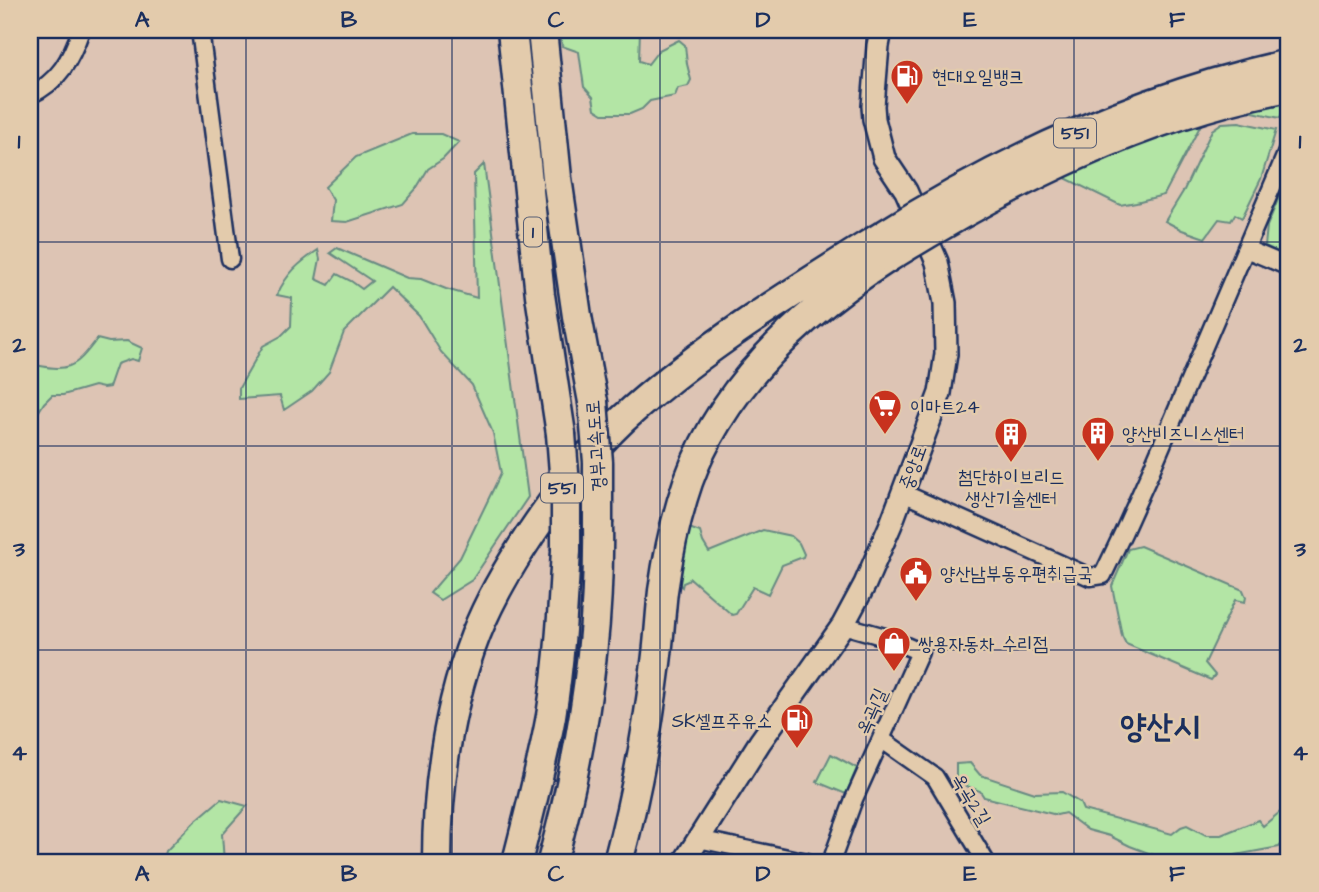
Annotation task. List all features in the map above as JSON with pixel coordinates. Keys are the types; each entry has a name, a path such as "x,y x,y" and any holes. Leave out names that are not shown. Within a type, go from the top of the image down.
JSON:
{"highway":[{"name":"경부고속도로","path":"512,30 540,295 561,434 566,498 566,550 551,713 539,777 516,862"},
{"name":"경부고속도로","path":"542,30 557,178 577,316 593,402 598,462 599,566 588,688 578,755 552,862"},
{"name":"551","path":"618,862 644,746 663,589 676,526 688,483 702,448 746,378 772,350 941,200 1053,142 1115,117 1226,78 1289,64"},
{"name":"551","path":"437,862 437,823 446,747 461,680 476,634 494,596 540,519 569,478 632,411 735,332 817,277 883,249 1102,144 1213,106 1289,87"}],"main road":[{"name":"중앙로","path":"684,862 760,741 844,625 865,584 903,493 940,393 946,354 946,303 937,262 906,191 884,158 874,119 881,30"}],"street":[{"path":"30,95 40,91 59,75 81,30"},
{"path":"200,30 230,259"},
{"path":"903,493 1090,577 1103,575 1289,147"},
{"path":"1246,249 1289,267"},
{"name":"옥곡1길","path":"831,862 854,799 920,652 885,637 844,625"},
{"name":"옥곡2길","path":"881,739 935,777 986,862"},
{"path":"698,839 807,862"}],"green space":[{"path":"559,30 640,30 639,61 648,64 659,50 679,40 685,45 691,80 688,86 678,88 675,96 650,101 642,109 630,114 603,114 595,109 593,97 584,87 579,52 562,46"},
{"path":"1228,94 1287,101 1280,118 1226,106 1207,113 1164,195 1120,205 1061,176 1046,155 1159,113"},
{"path":"1239,122 1276,130 1261,179 1242,218 1235,214 1231,221 1219,219 1205,238 1165,221 1184,190 1212,130 1222,123"},
{"path":"412,134 441,134 459,142 443,159 428,169 403,204 347,222 331,221 333,200 325,187 356,157"},
{"path":"484,164 528,497 472,580 440,600 430,593 460,558 501,473 493,433 472,385 441,352 419,316 389,287 344,332 329,372 312,391 284,410 280,396 239,399 239,388 263,346 281,336 291,326 292,298 277,295 294,269 318,250 320,259 316,279 329,285 337,274 362,289 372,281 330,253 337,248 407,278 421,279 477,298 474,174"},
{"path":"1289,173 1289,257 1265,246 1267,226"},
{"path":"97,339 109,342 127,341 142,348 138,361 131,359 117,364 109,387 94,386 63,395 52,395 34,419 30,419 30,364 53,368 69,366 76,363"},
{"path":"689,528 700,532 709,552 763,530 791,536 799,543 804,554 803,557 782,565 768,594 753,587 736,614 732,615 690,578 682,587 678,583 677,574"},
{"path":"1140,546 1243,590 1245,602 1235,600 1205,663 1215,675 1211,680 1126,644 1112,586 1128,549"},
{"path":"831,754 857,768 846,794 817,782"},
{"path":"970,763 980,775 1035,793 1062,792 1080,803 1083,810 1172,834 1187,825 1206,835 1221,835 1258,820 1263,826 1280,812 1289,815 1289,837 1279,847 1236,855 1226,862 1172,862 1110,836 1088,830 1065,813 1057,815 984,797 980,791 956,782 956,764"},
{"path":"221,799 247,806 222,834 224,862 163,862 166,851"}],"place":[{"name":"현대오일뱅크","path":"907,106"},
{"name":"이마트24","path":"885,436"},
{"name":"양산비즈니스센터","path":"1098,463"},
{"name":"첨단하이브리드 생산기술센터","path":"1011,464"},
{"name":"양산남부동우편취급국","path":"916,603"},
{"name":"쌍용자동차 수리점","path":"894,673"},
{"name":"SK셀프주유소","path":"797,750"}],"district":[{"name":"양산시","path":"1160,725"}]}
